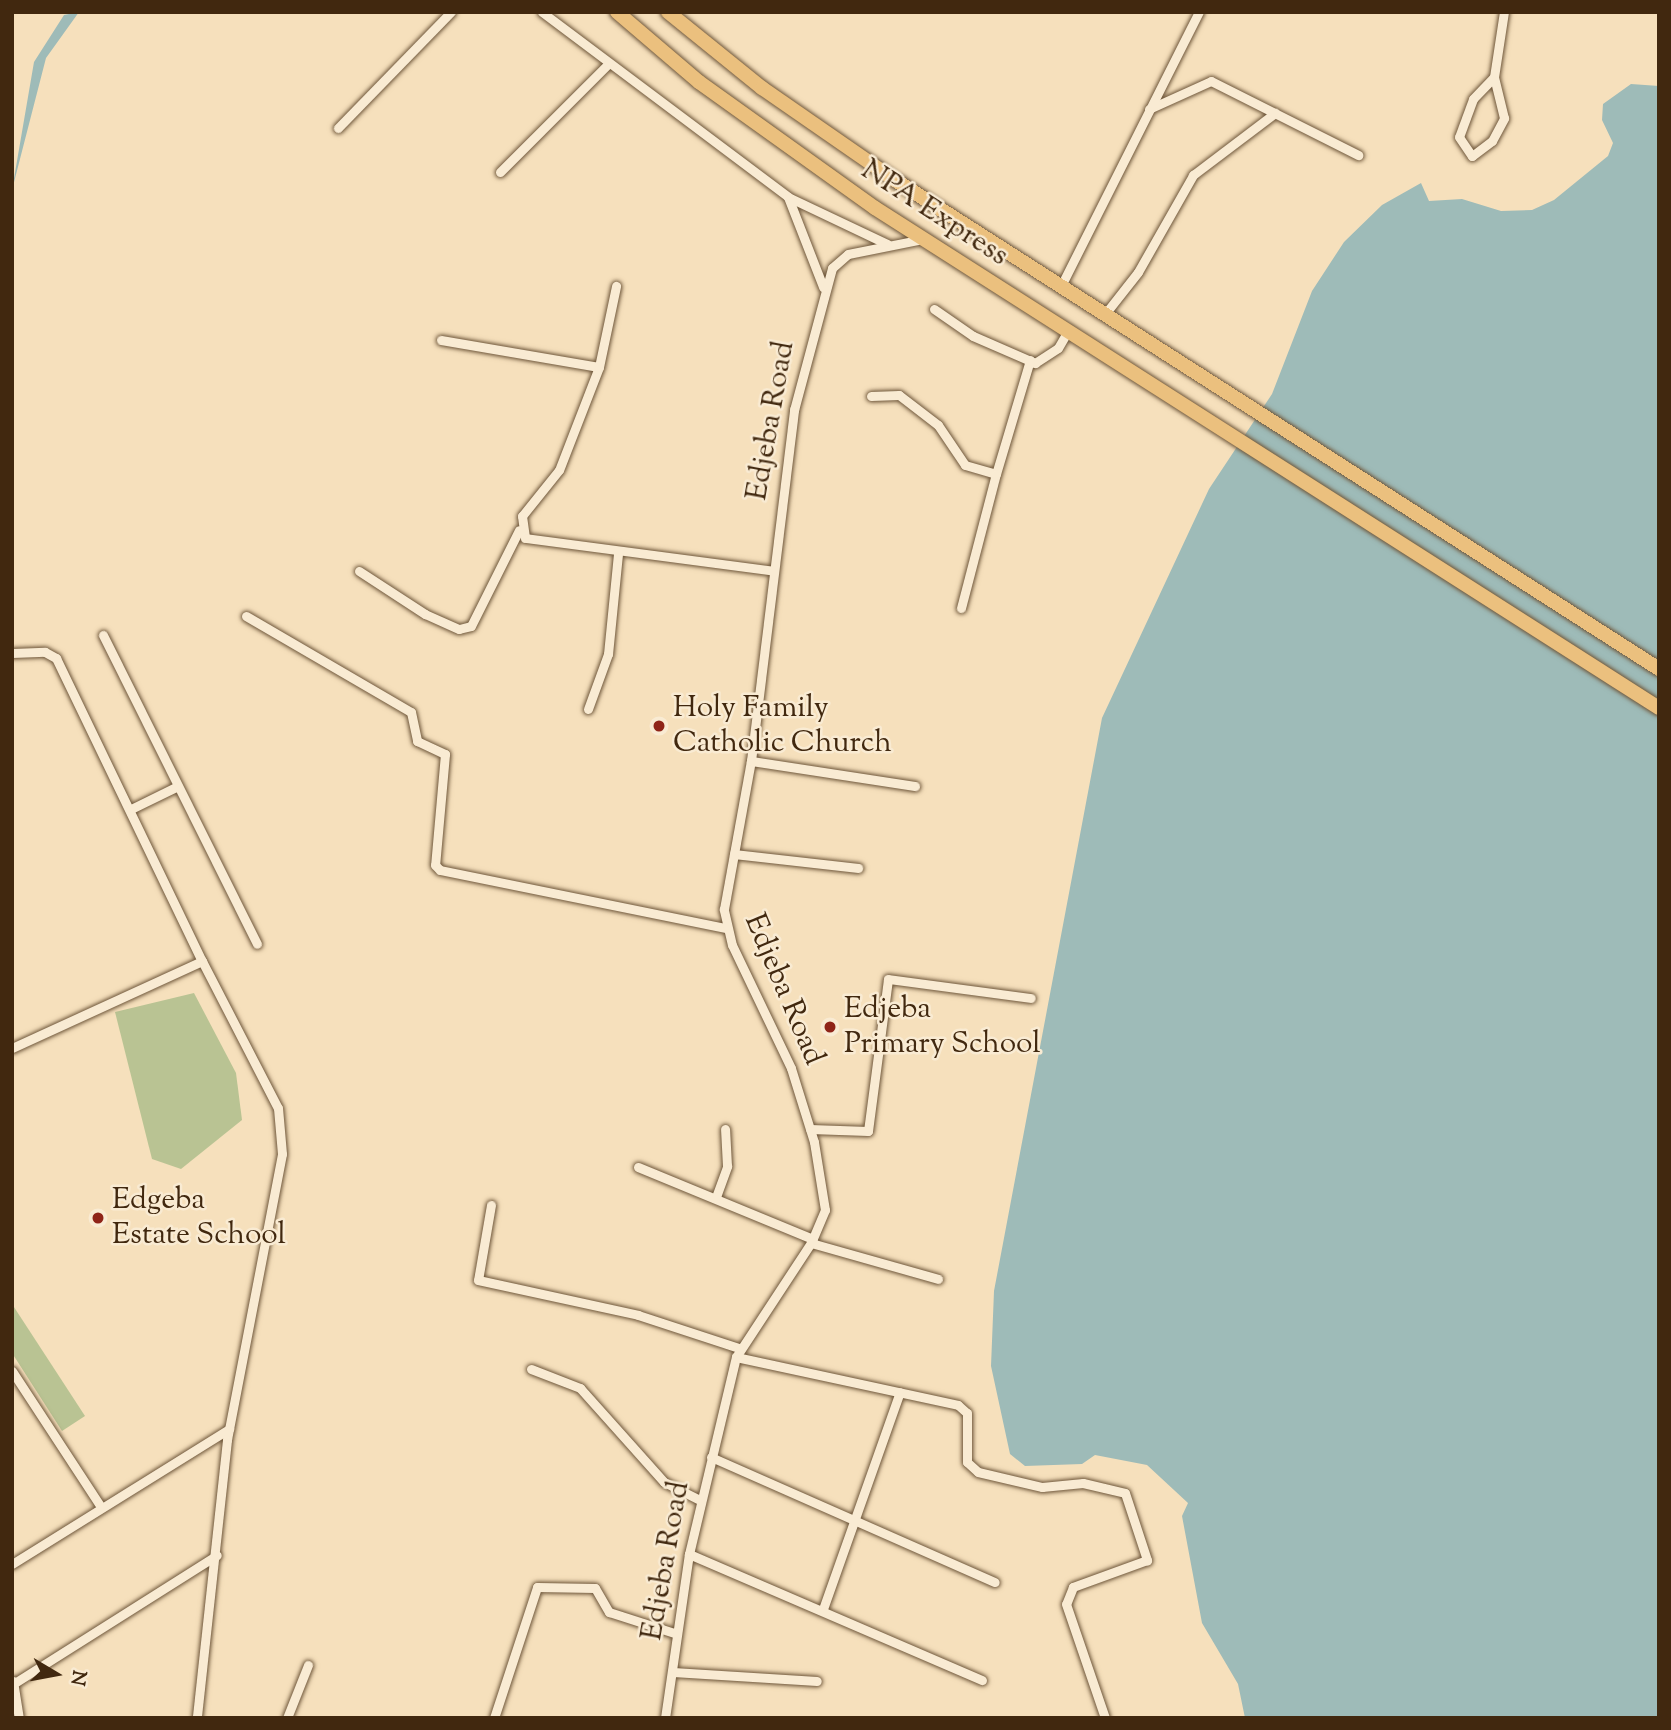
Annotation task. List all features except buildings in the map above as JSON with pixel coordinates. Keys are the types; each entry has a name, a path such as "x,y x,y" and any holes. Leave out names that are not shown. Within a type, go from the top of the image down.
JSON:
{"main road":[{"name":"NPA Express","path":"617,12 761,128 923,239 1659,708"},
{"name":"NPA Express","path":"668,12 827,134 1659,669"}],"street":[{"path":"338,128 451,12"},
{"path":"542,12 789,197 887,244"},
{"path":"1061,286 1147,110 1199,12"},
{"path":"1494,77 1473,99 1460,137 1472,156 1492,141 1504,118 1494,77 1504,12"},
{"path":"500,172 608,64"},
{"path":"1147,110 1212,81 1358,155"},
{"path":"1105,314 1138,272 1193,175 1275,113"},
{"path":"789,197 823,287"},
{"name":"Edjeba Road","path":"665,1718 689,1554 700,1500 738,1353 812,1241 825,1192 810,1129 774,1023 725,928 734,854 751,761 794,410 823,287 848,254 887,244 923,239"},
{"path":"359,571 425,614 459,629 471,626 519,530 522,516 559,470 599,367 616,286"},
{"path":"934,309 973,336 1030,360 1058,348 1068,331"},
{"path":"441,340 599,367"},
{"path":"961,608 996,474 1030,360"},
{"path":"871,396 899,396 937,425 965,466 996,474"},
{"path":"519,530 525,538 618,553 774,570"},
{"path":"588,709 608,654 618,553"},
{"path":"246,616 411,712 416,741 445,754 435,865 440,870 725,928"},
{"path":"103,635 257,944"},
{"path":"12,653 45,652 56,659 131,809 282,1127 229,1429 197,1718"},
{"path":"751,761 915,786"},
{"path":"131,809 178,786"},
{"path":"734,854 858,868"},
{"path":"12,1048 202,961"},
{"path":"810,1129 868,1131 888,979 1031,998"},
{"path":"716,1197 727,1166 725,1129"},
{"path":"638,1167 716,1197 812,1241 938,1279"},
{"path":"491,1205 478,1280 638,1315 738,1353 964,1408 967,1462 978,1472 1042,1487 1083,1483 1125,1493 1147,1560 1073,1587 1066,1604 1105,1718"},
{"path":"531,1369 580,1388 664,1482 700,1500"},
{"path":"12,1371 101,1507"},
{"path":"823,1609 900,1392"},
{"path":"12,1564 229,1429"},
{"path":"711,1457 854,1517 995,1582"},
{"path":"689,1554 823,1609 982,1680"},
{"path":"19,1718 13,1682 217,1555"},
{"path":"494,1718 537,1587 595,1588 609,1612 677,1634"},
{"path":"287,1718 308,1665"},
{"path":"673,1672 817,1681"}],"green space":[{"path":"194,993 236,1073 242,1120 181,1169 152,1159 115,1012"},
{"path":"12,1304 85,1416 62,1431 12,1353"}],"water":[{"path":"79,12 46,58 12,190 34,62 64,15"},
{"path":"1631,84 1659,86 1659,1718 1245,1718 1238,1684 1202,1623 1182,1516 1188,1503 1147,1465 1095,1455 1082,1464 1025,1466 1010,1454 991,1366 994,1291 1102,718 1209,489 1272,394 1312,291 1344,242 1382,205 1421,183 1429,201 1462,199 1501,211 1532,210 1554,200 1608,156 1613,143 1602,120 1603,104"}],"place":[{"name":"Holy Family Catholic Church","path":"659,726"},
{"name":"Edjeba Primary School","path":"830,1027"},
{"name":"Edgeba Estate School","path":"98,1218"}]}
